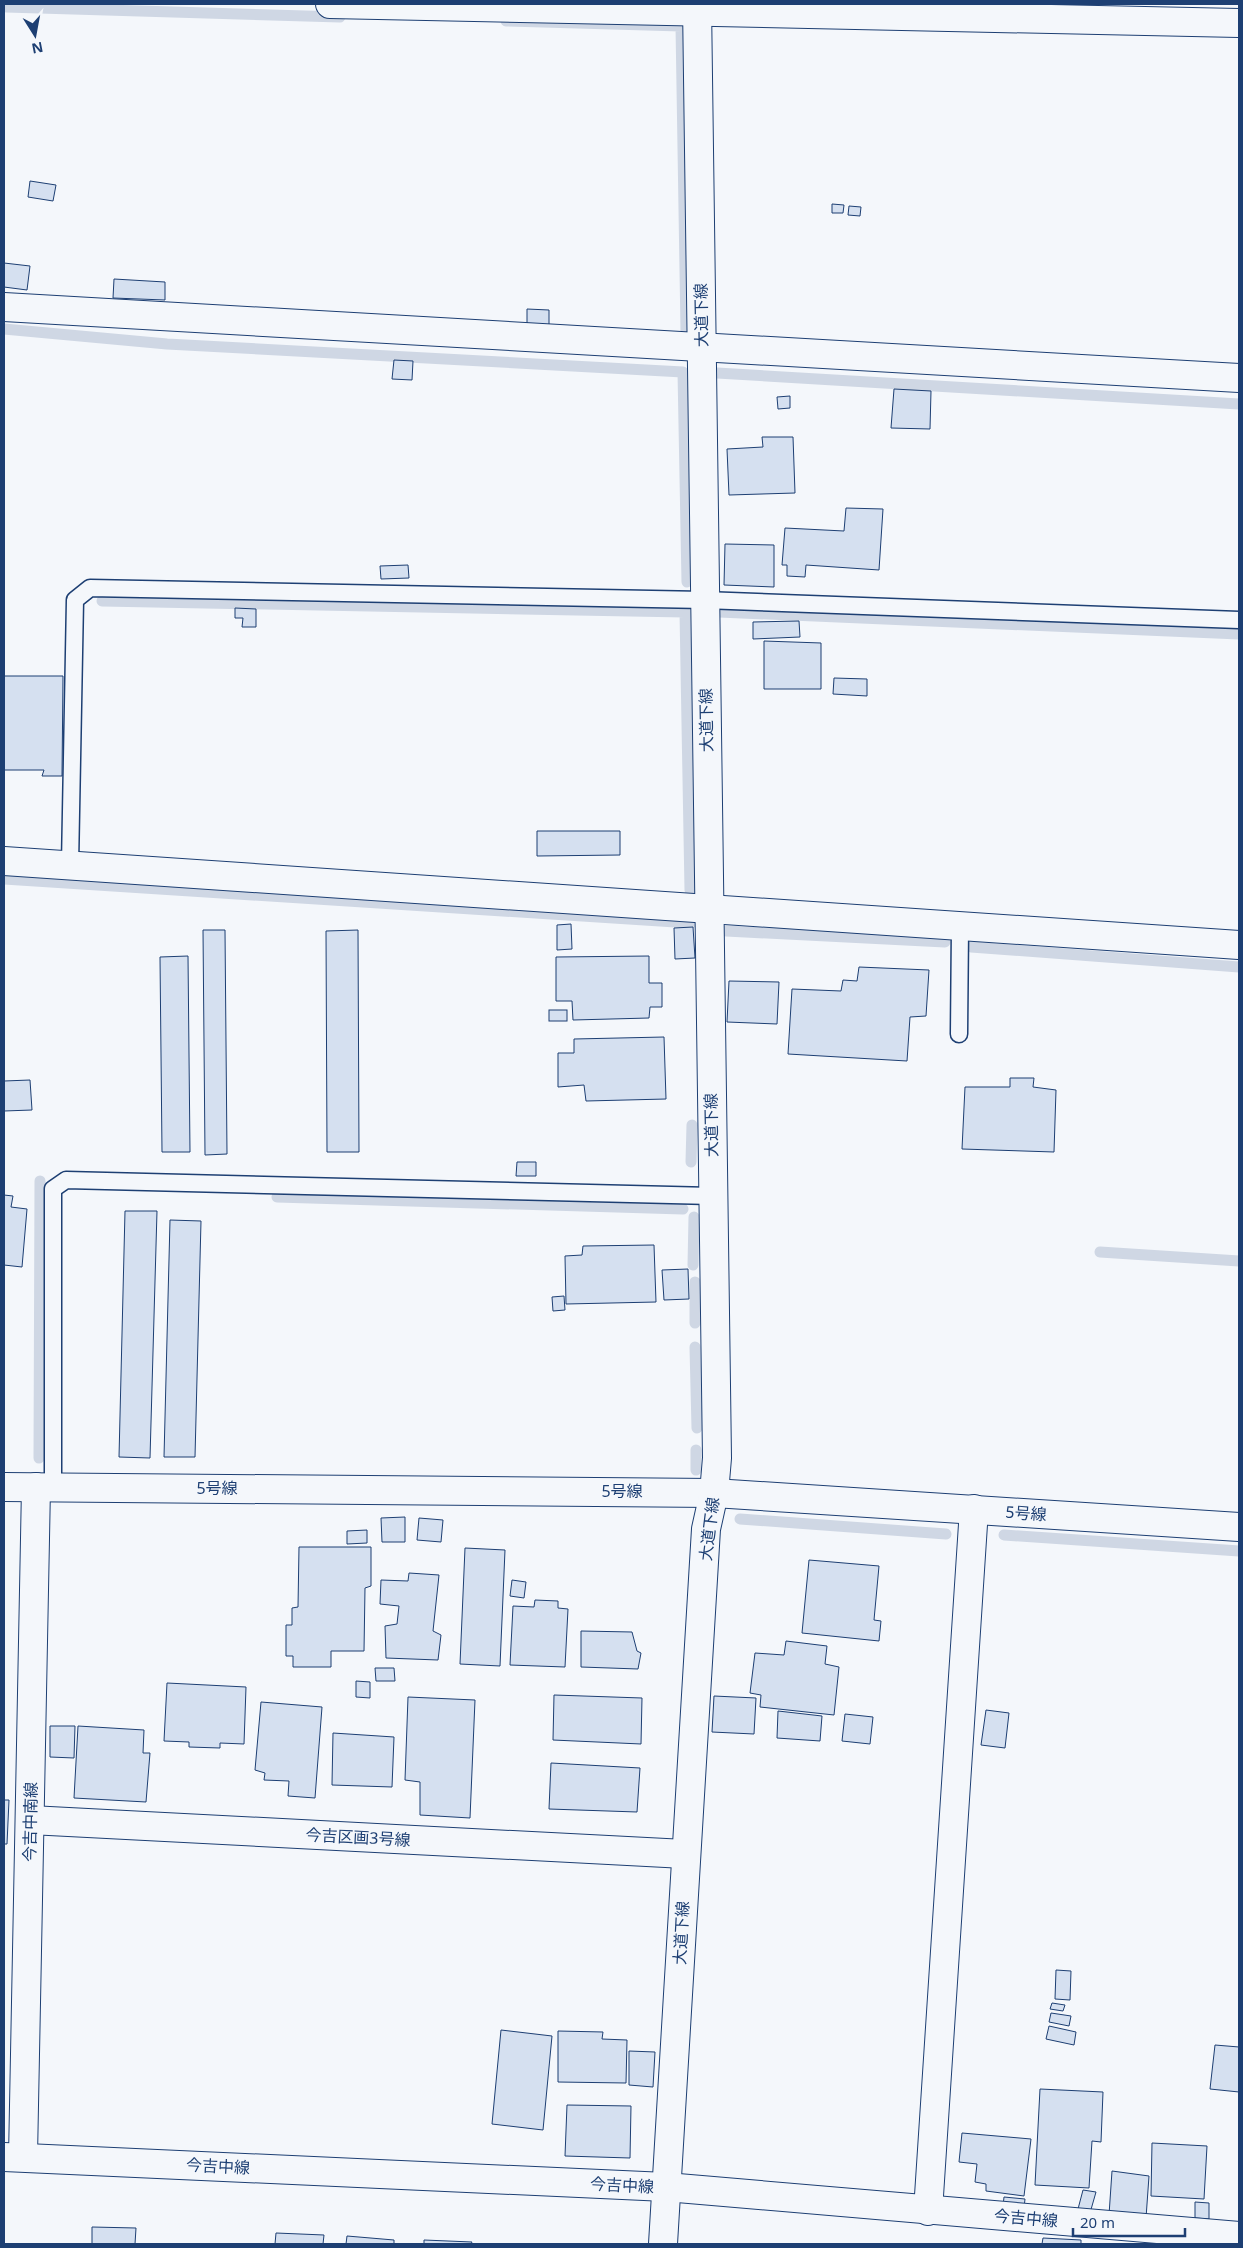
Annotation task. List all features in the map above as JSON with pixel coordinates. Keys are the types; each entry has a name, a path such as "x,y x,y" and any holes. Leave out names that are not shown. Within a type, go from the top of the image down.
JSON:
{"street":[{"path":"330,4 697,7 1239,23"},
{"name":"大道下線","path":"663,2244 706,1529 714,1493 717,1458 697,7"},
{"path":"4,307 1239,378"},
{"path":"4,861 1239,945"},
{"name":"5号線","path":"4,1487 714,1493 1239,1527"},
{"name":"今吉中南線","path":"14,2157 44,1487"},
{"path":"928,2211 974,1509"},
{"name":"今吉区画3号線","path":"30,1820 685,1854"},
{"name":"今吉中線","path":"14,2157 666,2187 928,2211 1239,2236"}],"lane":[{"path":"70,865 75,600 90,588 704,600 1239,620"},
{"path":"959,1034 960,927"},
{"path":"44,1487 53,1189 66,1180 712,1196"}],"building":[{"path":"30,181 56,185 53,201 28,197"},
{"path":"832,204 844,205 843,213 832,213"},
{"path":"849,206 861,207 860,216 848,215"},
{"path":"4,263 30,266 27,290 4,287"},
{"path":"114,279 165,282 165,300 113,298"},
{"path":"527,309 549,310 549,326 527,326"},
{"path":"394,360 413,361 412,380 392,379"},
{"path":"894,389 931,391 930,429 891,428"},
{"path":"790,396 790,408 778,409 777,397"},
{"path":"762,437 793,437 795,493 729,495 727,449 763,447"},
{"path":"846,508 883,509 879,570 806,565 805,577 787,576 787,565 782,565 785,528 844,531"},
{"path":"725,544 774,545 774,587 724,585"},
{"path":"408,565 409,578 381,579 380,566"},
{"path":"235,608 256,609 256,627 242,627 243,618 235,618"},
{"path":"799,621 800,637 753,639 753,622"},
{"path":"764,641 821,643 821,689 764,689"},
{"path":"4,676 63,676 62,776 42,776 44,770 4,770"},
{"path":"834,678 867,679 867,696 833,694"},
{"path":"537,831 620,831 620,855 537,856"},
{"path":"571,924 572,949 557,950 557,925"},
{"path":"693,927 695,958 675,959 674,928"},
{"path":"203,930 225,930 227,1154 205,1155"},
{"path":"358,930 359,1152 327,1152 326,931"},
{"path":"188,956 190,1152 162,1152 160,957"},
{"path":"649,956 649,983 662,983 662,1007 650,1007 649,1018 573,1020 572,1001 556,1001 556,957"},
{"path":"859,967 929,970 926,1016 910,1017 907,1061 788,1054 792,989 841,991 843,980 857,981"},
{"path":"729,981 779,982 777,1024 727,1022"},
{"path":"549,1010 567,1010 567,1021 549,1021"},
{"path":"664,1037 666,1099 586,1101 584,1085 558,1087 558,1053 574,1053 574,1039"},
{"path":"1010,1078 1034,1078 1033,1087 1056,1090 1054,1152 962,1149 965,1087 1010,1087"},
{"path":"30,1080 32,1110 4,1111 4,1081"},
{"path":"517,1162 536,1162 536,1176 516,1176"},
{"path":"4,1195 13,1196 11,1207 27,1209 22,1267 4,1265"},
{"path":"125,1211 157,1211 150,1458 119,1457"},
{"path":"170,1220 201,1221 195,1457 164,1457"},
{"path":"654,1245 656,1302 566,1304 565,1256 582,1255 583,1246"},
{"path":"688,1269 689,1299 664,1300 662,1270"},
{"path":"564,1296 565,1310 553,1311 552,1297"},
{"path":"405,1517 405,1542 382,1542 381,1518"},
{"path":"419,1518 443,1520 441,1542 417,1540"},
{"path":"367,1530 367,1543 347,1544 347,1531"},
{"path":"299,1547 371,1547 371,1586 365,1588 364,1651 331,1651 331,1667 293,1667 293,1656 286,1656 286,1625 292,1625 292,1608 298,1607"},
{"path":"465,1548 505,1550 500,1666 460,1664"},
{"path":"809,1560 879,1566 874,1620 881,1621 879,1641 802,1633"},
{"path":"409,1573 439,1575 433,1631 441,1635 438,1660 386,1658 385,1626 397,1624 399,1606 380,1604 381,1580 408,1581"},
{"path":"512,1580 526,1582 524,1598 510,1596"},
{"path":"535,1600 558,1601 558,1608 568,1609 565,1667 510,1665 513,1606 534,1607"},
{"path":"581,1631 632,1632 637,1651 641,1653 638,1669 581,1667"},
{"path":"786,1641 827,1646 825,1664 839,1667 834,1715 760,1707 761,1695 750,1693 755,1653 784,1655"},
{"path":"375,1668 394,1668 395,1681 376,1681"},
{"path":"356,1681 370,1682 370,1698 356,1697"},
{"path":"167,1683 246,1687 244,1744 220,1743 220,1748 189,1747 189,1742 164,1741"},
{"path":"554,1695 642,1698 641,1744 553,1740"},
{"path":"714,1696 756,1698 754,1734 712,1732"},
{"path":"408,1697 475,1700 470,1818 420,1815 420,1782 405,1780"},
{"path":"261,1702 322,1707 315,1798 288,1796 289,1781 264,1780 265,1773 255,1770"},
{"path":"986,1710 1009,1713 1005,1748 981,1745"},
{"path":"778,1711 822,1716 820,1741 777,1738"},
{"path":"845,1714 873,1717 870,1744 842,1741"},
{"path":"50,1726 75,1726 74,1758 50,1757"},
{"path":"78,1726 144,1730 143,1753 150,1753 146,1802 74,1798"},
{"path":"333,1733 394,1737 392,1787 332,1785"},
{"path":"551,1763 640,1768 637,1812 549,1809"},
{"path":"4,1800 9,1800 7,1844 4,1844"},
{"path":"1056,1970 1071,1971 1070,2000 1055,1999"},
{"path":"1052,2003 1065,2005 1063,2011 1050,2009"},
{"path":"1051,2013 1071,2016 1069,2026 1049,2022"},
{"path":"1049,2026 1076,2032 1074,2045 1046,2039"},
{"path":"501,2030 552,2036 543,2130 492,2124"},
{"path":"558,2031 603,2032 602,2039 627,2040 626,2083 558,2082"},
{"path":"1215,2045 1239,2047 1239,2092 1210,2089"},
{"path":"629,2051 655,2052 653,2087 629,2085"},
{"path":"1040,2089 1103,2092 1101,2142 1092,2141 1089,2188 1035,2185"},
{"path":"567,2105 631,2106 630,2158 565,2156"},
{"path":"962,2133 1031,2139 1024,2196 986,2191 986,2184 975,2182 977,2164 959,2162"},
{"path":"1152,2143 1207,2146 1204,2199 1151,2196"},
{"path":"1112,2171 1149,2176 1146,2218 1109,2215"},
{"path":"1083,2190 1096,2192 1090,2213 1078,2209"},
{"path":"1004,2197 1025,2199 1024,2208 1003,2206"},
{"path":"1195,2202 1209,2203 1209,2219 1195,2218"},
{"path":"92,2227 136,2228 135,2244 92,2244"},
{"path":"276,2233 324,2235 323,2244 275,2244"},
{"path":"347,2236 394,2240 394,2244 346,2244"},
{"path":"1043,2238 1081,2240 1081,2244 1042,2244"},
{"path":"424,2240 472,2242 471,2244 424,2244"}],"waterway":[{"path":"6,7 340,17"},
{"path":"506,21 681,26 686,331"},
{"path":"4,329 167,344 683,372 687,582"},
{"path":"717,373 1239,404"},
{"path":"102,601 685,612 690,890"},
{"path":"719,612 1239,634"},
{"path":"4,879 691,923"},
{"path":"726,931 945,942"},
{"path":"971,947 1239,967"},
{"path":"691,1162 692,1125"},
{"path":"39,1458 40,1181"},
{"path":"277,1197 683,1209"},
{"path":"693,1265 694,1217"},
{"path":"1100,1252 1239,1261"},
{"path":"695,1282 695,1323"},
{"path":"695,1347 697,1428"},
{"path":"696,1450 696,1470"},
{"path":"740,1519 946,1534"},
{"path":"1004,1535 1239,1551"}]}
